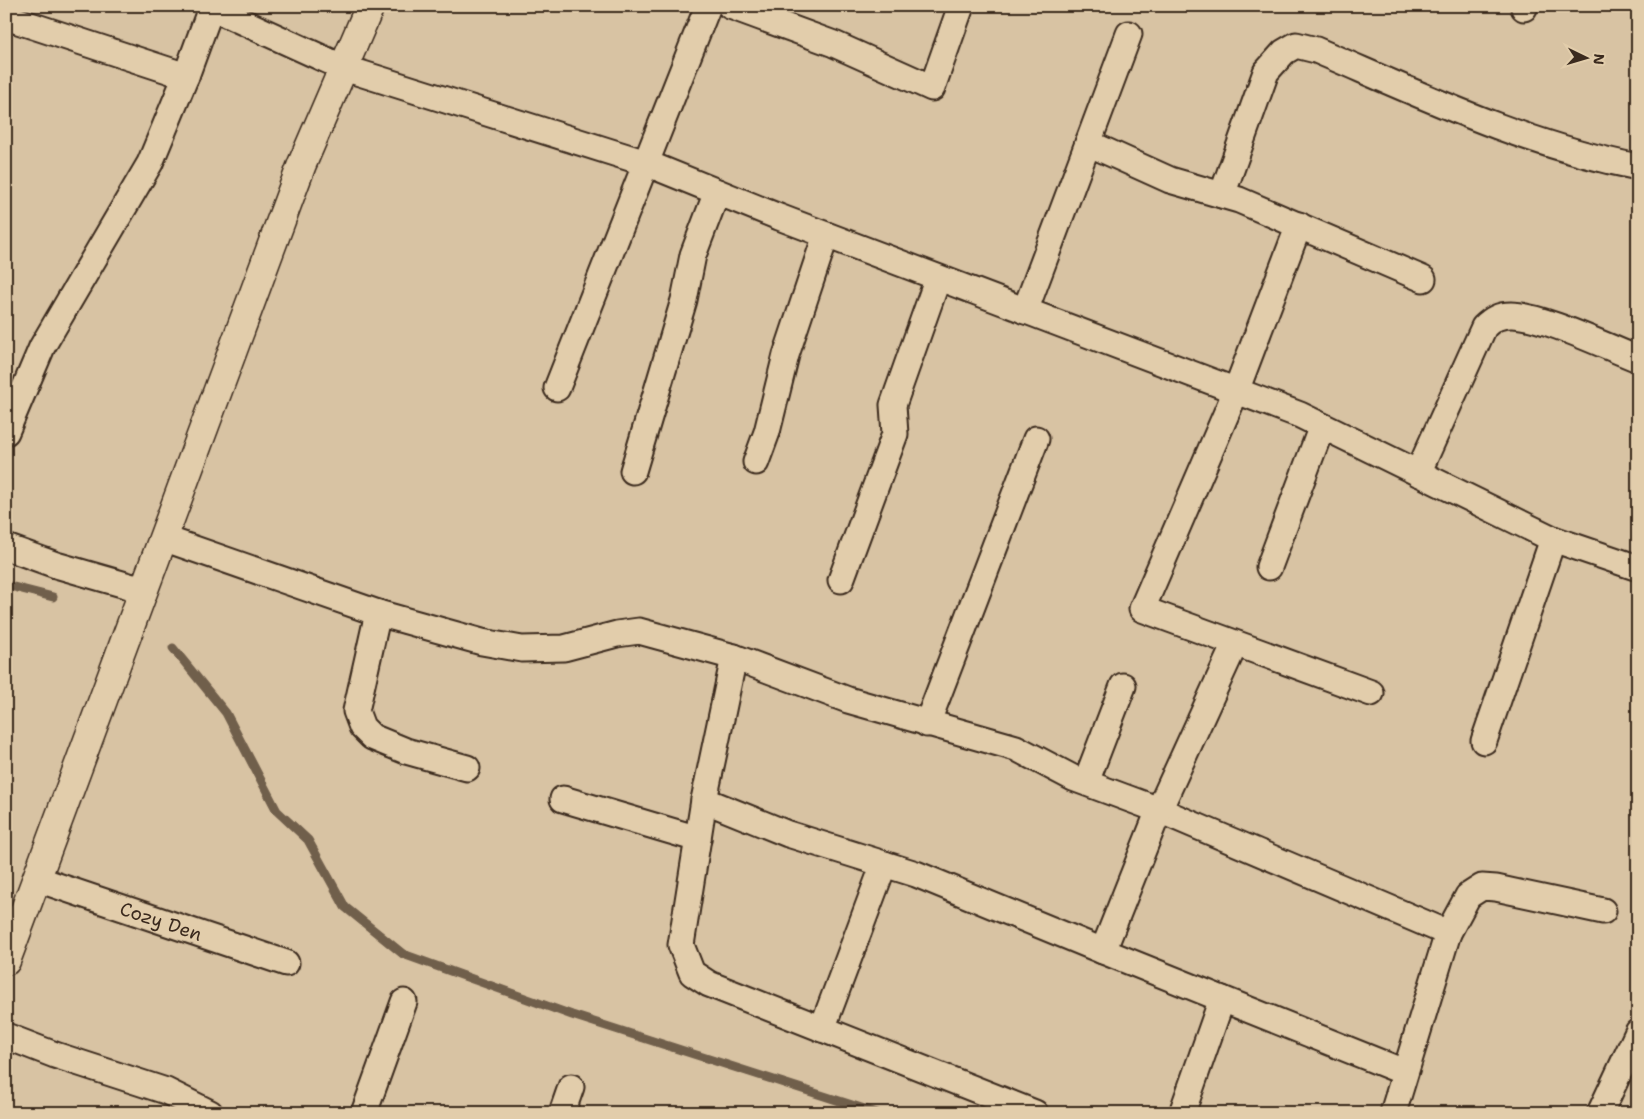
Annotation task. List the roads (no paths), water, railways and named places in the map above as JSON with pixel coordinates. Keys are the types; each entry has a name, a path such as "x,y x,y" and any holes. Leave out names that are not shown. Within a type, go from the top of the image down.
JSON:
{"street":[{"path":"6,961 302,164 370,6"},
{"path":"557,388 708,6"},
{"path":"730,6 834,44 932,88 961,6"},
{"path":"6,432 42,347 150,163 186,76 210,7 344,68 646,163 826,235 1236,391 1322,426 1553,538 1637,567"},
{"path":"6,17 186,76"},
{"path":"1025,311 1129,34"},
{"path":"1222,195 1266,72 1284,52 1296,45 1316,50 1505,131 1601,160 1638,167"},
{"path":"1088,143 1170,180 1222,195 1299,225 1423,279"},
{"path":"633,471 684,300 693,255 717,192"},
{"path":"1299,225 1236,391 1142,609 1371,693"},
{"path":"756,462 767,432 786,356 826,235"},
{"path":"841,580 896,434 892,405 938,278"},
{"path":"1418,473 1484,328 1494,318 1510,315 1532,318 1638,358"},
{"path":"1269,567 1322,426"},
{"path":"927,724 1036,439"},
{"path":"163,538 378,614 482,642 522,649 564,648 616,634 640,631 734,657 848,700 1016,748 1086,782 1158,810 1448,933"},
{"path":"1484,741 1553,538"},
{"path":"6,547 140,599"},
{"path":"378,614 356,711 362,727 372,737 406,750 467,768"},
{"path":"1103,951 1158,810 1235,644"},
{"path":"734,657 704,800 681,945 692,973 709,984 822,1029 987,1104 1035,1113"},
{"path":"1086,782 1123,686"},
{"path":"563,799 698,839"},
{"path":"704,800 788,834 916,874 1404,1072"},
{"path":"822,1029 884,864"},
{"name":"Cozy Den","path":"37,878 286,963"},
{"path":"1393,1113 1448,933 1468,896 1482,887 1496,888 1603,911"},
{"path":"1182,1113 1222,999"},
{"path":"364,1113 404,1002"},
{"path":"1600,1113 1638,1032"},
{"path":"6,1036 55,1055 166,1091 210,1113"},
{"path":"562,1113 571,1087"}],"waterway":[{"path":"6,585 53,597"},
{"path":"173,648 226,713 277,811 308,840 345,907 403,954 572,1015 877,1113"}]}
